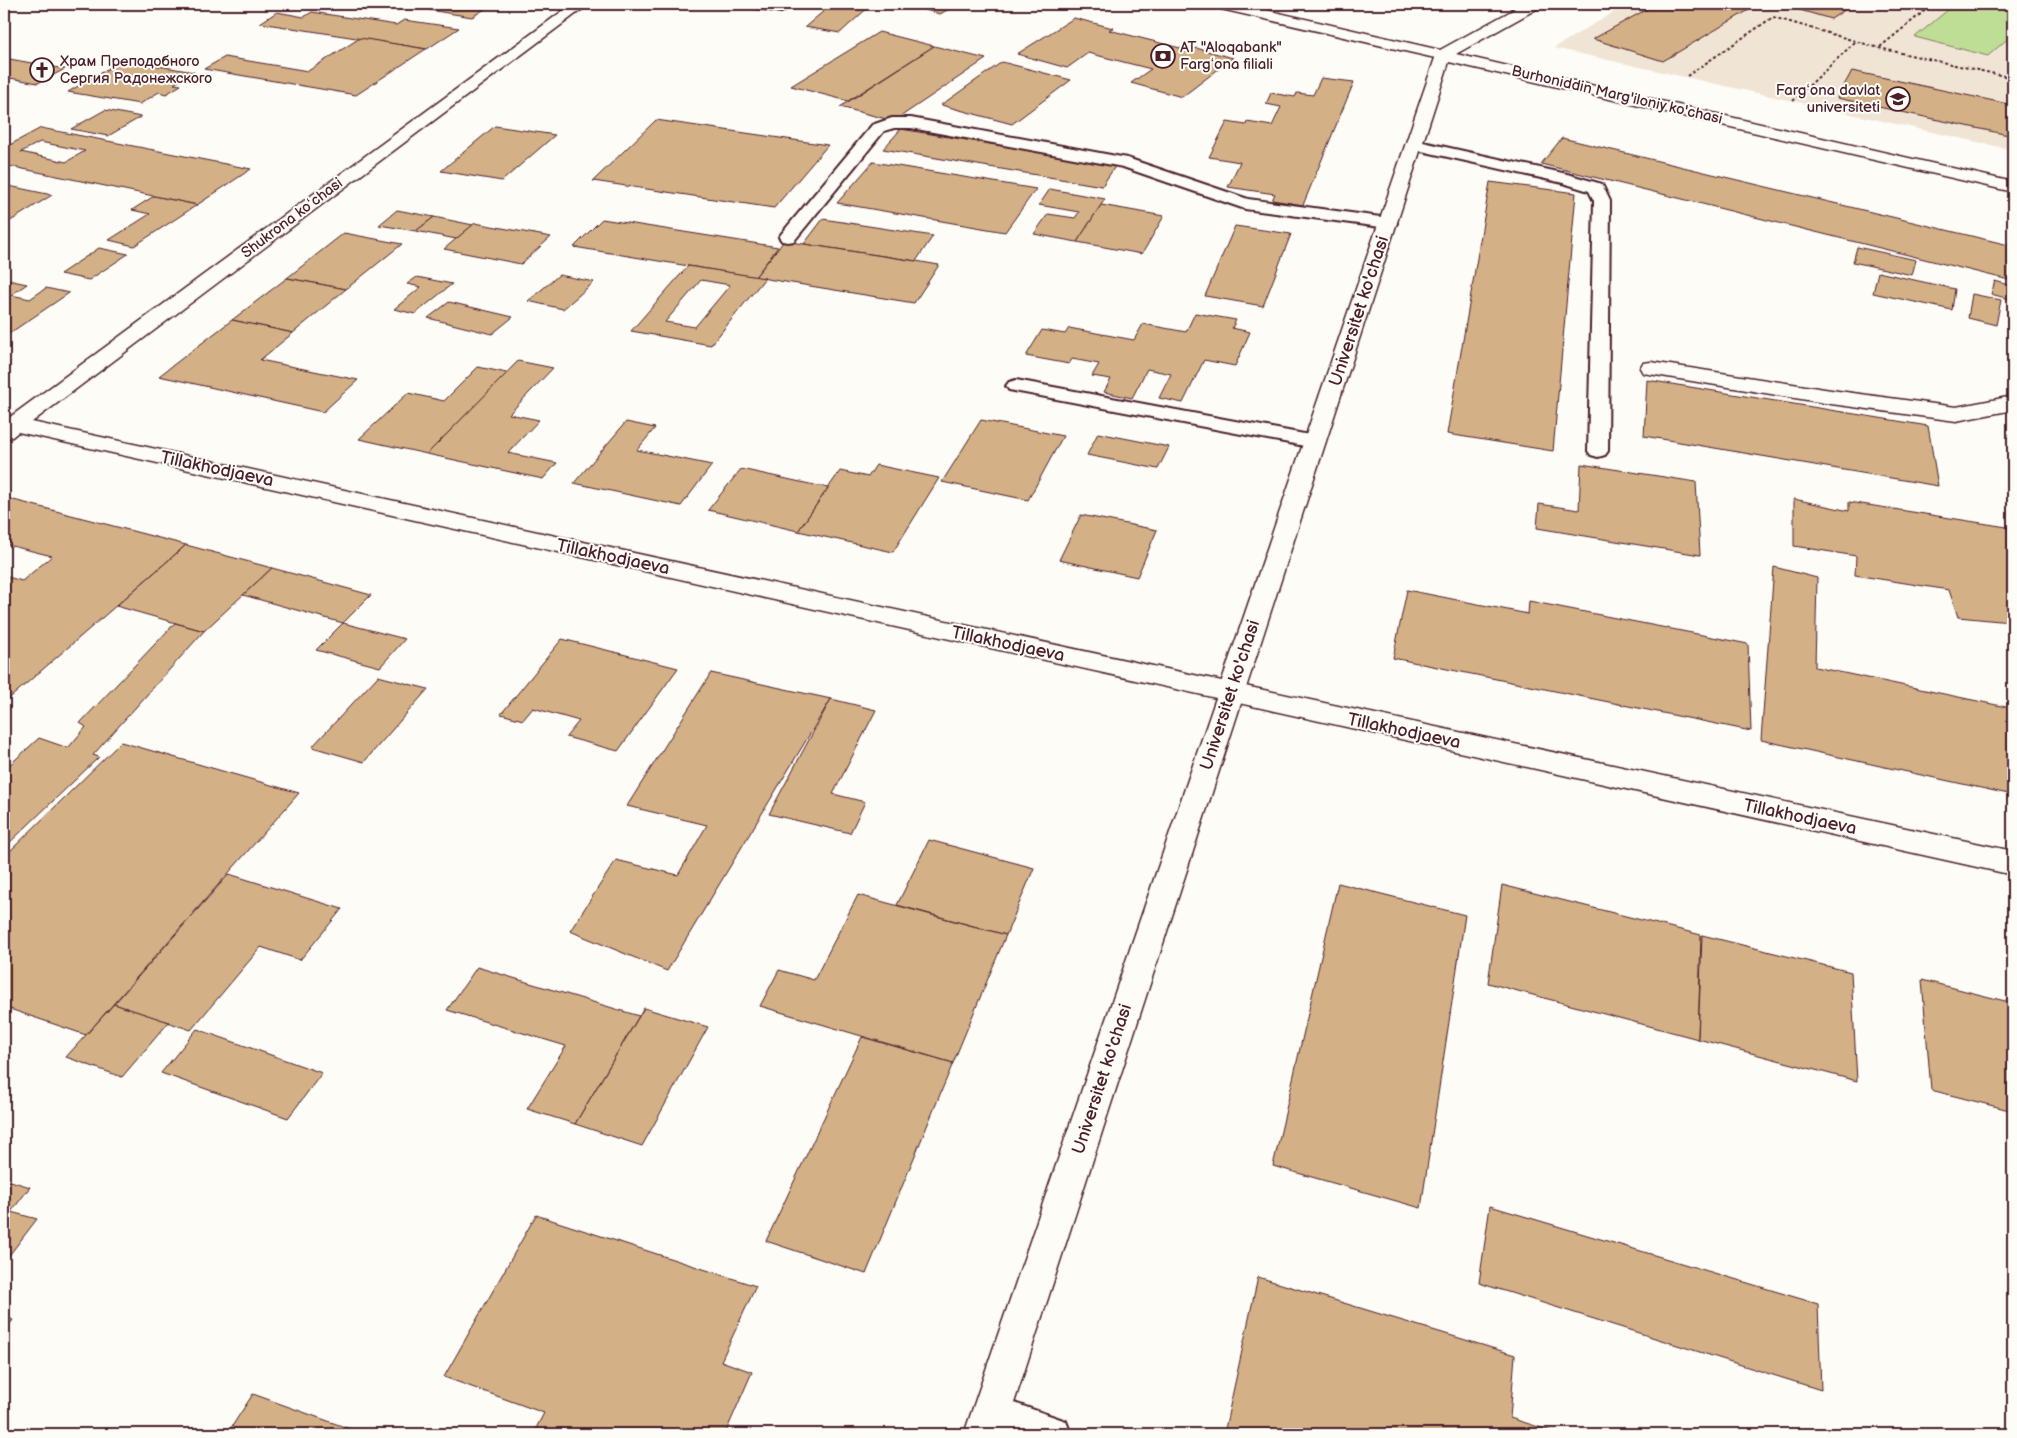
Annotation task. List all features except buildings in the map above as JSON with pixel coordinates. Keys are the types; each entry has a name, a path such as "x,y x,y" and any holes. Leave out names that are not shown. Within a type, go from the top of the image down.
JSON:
{"street":[{"name":"Shukrona koʻchasi","path":"7,427 581,4"},
{"name":"Burhoniddin Marg'iloniy ko'chasi","path":"1221,4 2013,187"},
{"path":"1444,54 1526,5"},
{"name":"Universitet ko'chasi","path":"988,1424 1444,54"},
{"path":"1650,368 1831,397 1956,414 2013,403"},
{"name":"Tillakhodjaeva","path":"7,427 2013,863"}],"lane":[{"path":"756,4 781,8"},
{"path":"788,237 878,128 892,123 911,123 1127,163 1245,204 1388,223"},
{"path":"1414,145 1567,179 1596,188 1602,201 1598,452"},
{"path":"1016,386 1315,442"},
{"path":"988,1424 1053,1434"}],"path":[{"path":"1879,48 1933,4"},
{"path":"1686,77 1773,17 1879,48 2013,78"},
{"path":"1787,107 1855,41"}],"shaded area":[{"name":"Fargʻona davlat universiteti","path":"1627,4 2013,4 2013,150 1554,48"}],"green space":[{"path":"1955,4 1980,4 2013,12 2013,34 1988,56 1915,37"}],"place":[{"name":"AT \"Aloqabank\" Fargʻona filiali","path":"1163,56"},
{"name":"Храм Преподобного Сергия Радонежского","path":"42,70"},
{"name":"Fargʻona davlat universiteti","path":"1898,99"}]}
